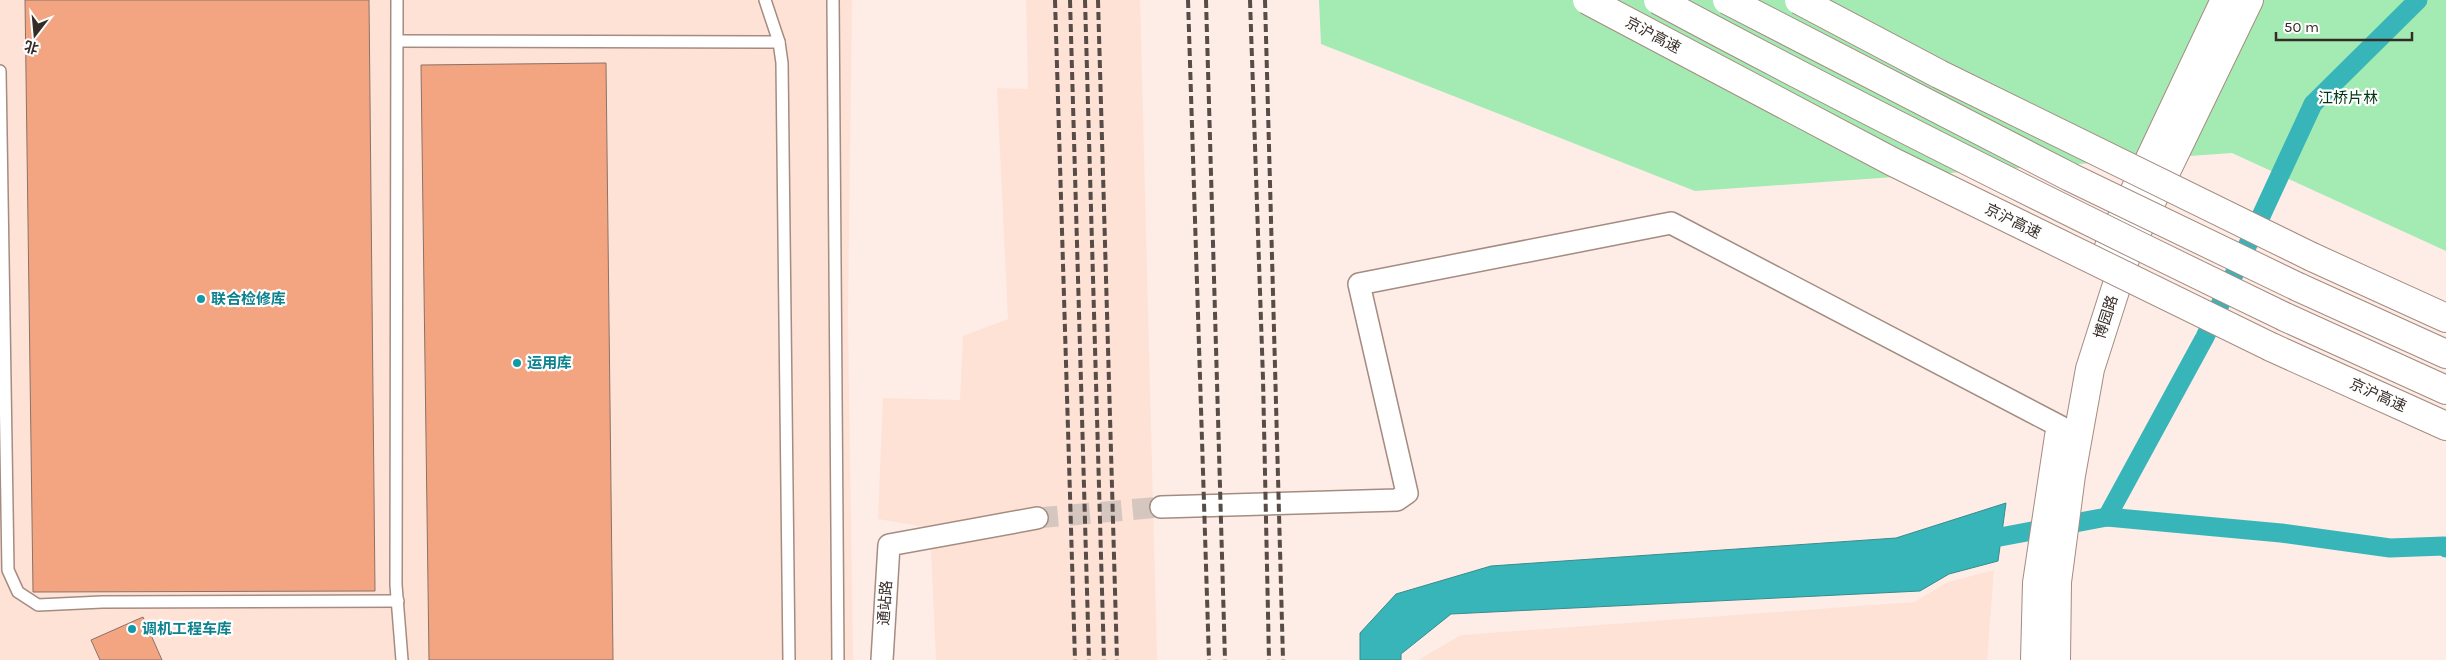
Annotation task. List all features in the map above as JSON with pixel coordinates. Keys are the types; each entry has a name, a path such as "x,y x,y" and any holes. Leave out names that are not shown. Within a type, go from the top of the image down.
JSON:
{"main road":[{"name":"京沪高速","path":"1587,0 1893,162 2271,347 2446,426"},
{"path":"1658,0 1764,57 2055,206 2285,317 2446,390"},
{"path":"1727,0 2070,177 2298,287 2446,354"},
{"path":"1798,0 1939,74 2312,257 2446,318"},
{"name":"博园路","path":"2036,660 2060,484 2061,427 2073,365 2111,241 2225,0"},
{"name":"博园路","path":"2060,484 2090,369 2128,250 2249,0"},
{"name":"博园路","path":"2050,566 2058,582 2056,660"}],"street":[{"path":"1161,507 1397,500 1407,493 1359,284 1672,223 2061,427"},
{"name":"通站路","path":"882,660 889,545 1037,518"}],"lane":[{"path":"397,0 398,601 402,660"},
{"path":"766,0 779,42 782,62 788,660"},
{"path":"833,0 838,660"},
{"path":"398,42 779,42"},
{"path":"0,71 8,570 18,592 38,605 102,602 398,601"}],"shaded area":[{"path":"0,0 852,0 848,318 853,660 0,660"},
{"path":"1026,0 1140,0 1157,660 936,660 930,528 878,519 883,398 960,400 963,336 1008,319 997,88 1028,89"},
{"path":"1994,570 1987,660 1418,660 1461,635 1914,602 1948,582"}],"green space":[{"name":"江桥片林","path":"1319,0 2446,0 2446,251 2232,153 1695,191 1321,44"}],"water":[{"path":"2006,503 1998,561 1949,574 1920,591 1451,614 1401,654 1401,660 1360,660 1360,633 1396,594 1491,566 1896,538"}],"building":[{"name":"联合检修库","path":"25,0 369,0 375,591 33,592"},
{"name":"运用库","path":"606,63 613,660 429,660 421,65"},
{"name":"调机工程车库","path":"143,617 162,660 100,660 91,640"}],"waterway":[{"path":"2107,517 2205,337 2313,104 2418,0"},
{"path":"1978,543 1984,540 2107,517 2281,533 2390,548 2444,546 2446,548"}],"tunnel":[{"path":"1037,518 1161,507"}],"railway":[{"path":"1055,0 1075,660"},
{"path":"1070,0 1089,660"},
{"path":"1085,0 1104,660"},
{"path":"1098,0 1117,660"},
{"path":"1188,0 1209,660"},
{"path":"1206,0 1225,660"},
{"path":"1250,0 1263,379 1269,660"},
{"path":"1265,0 1283,660"}],"place":[{"name":"联合检修库","path":"201,299"},
{"name":"运用库","path":"517,363"},
{"name":"调机工程车库","path":"132,629"}]}
